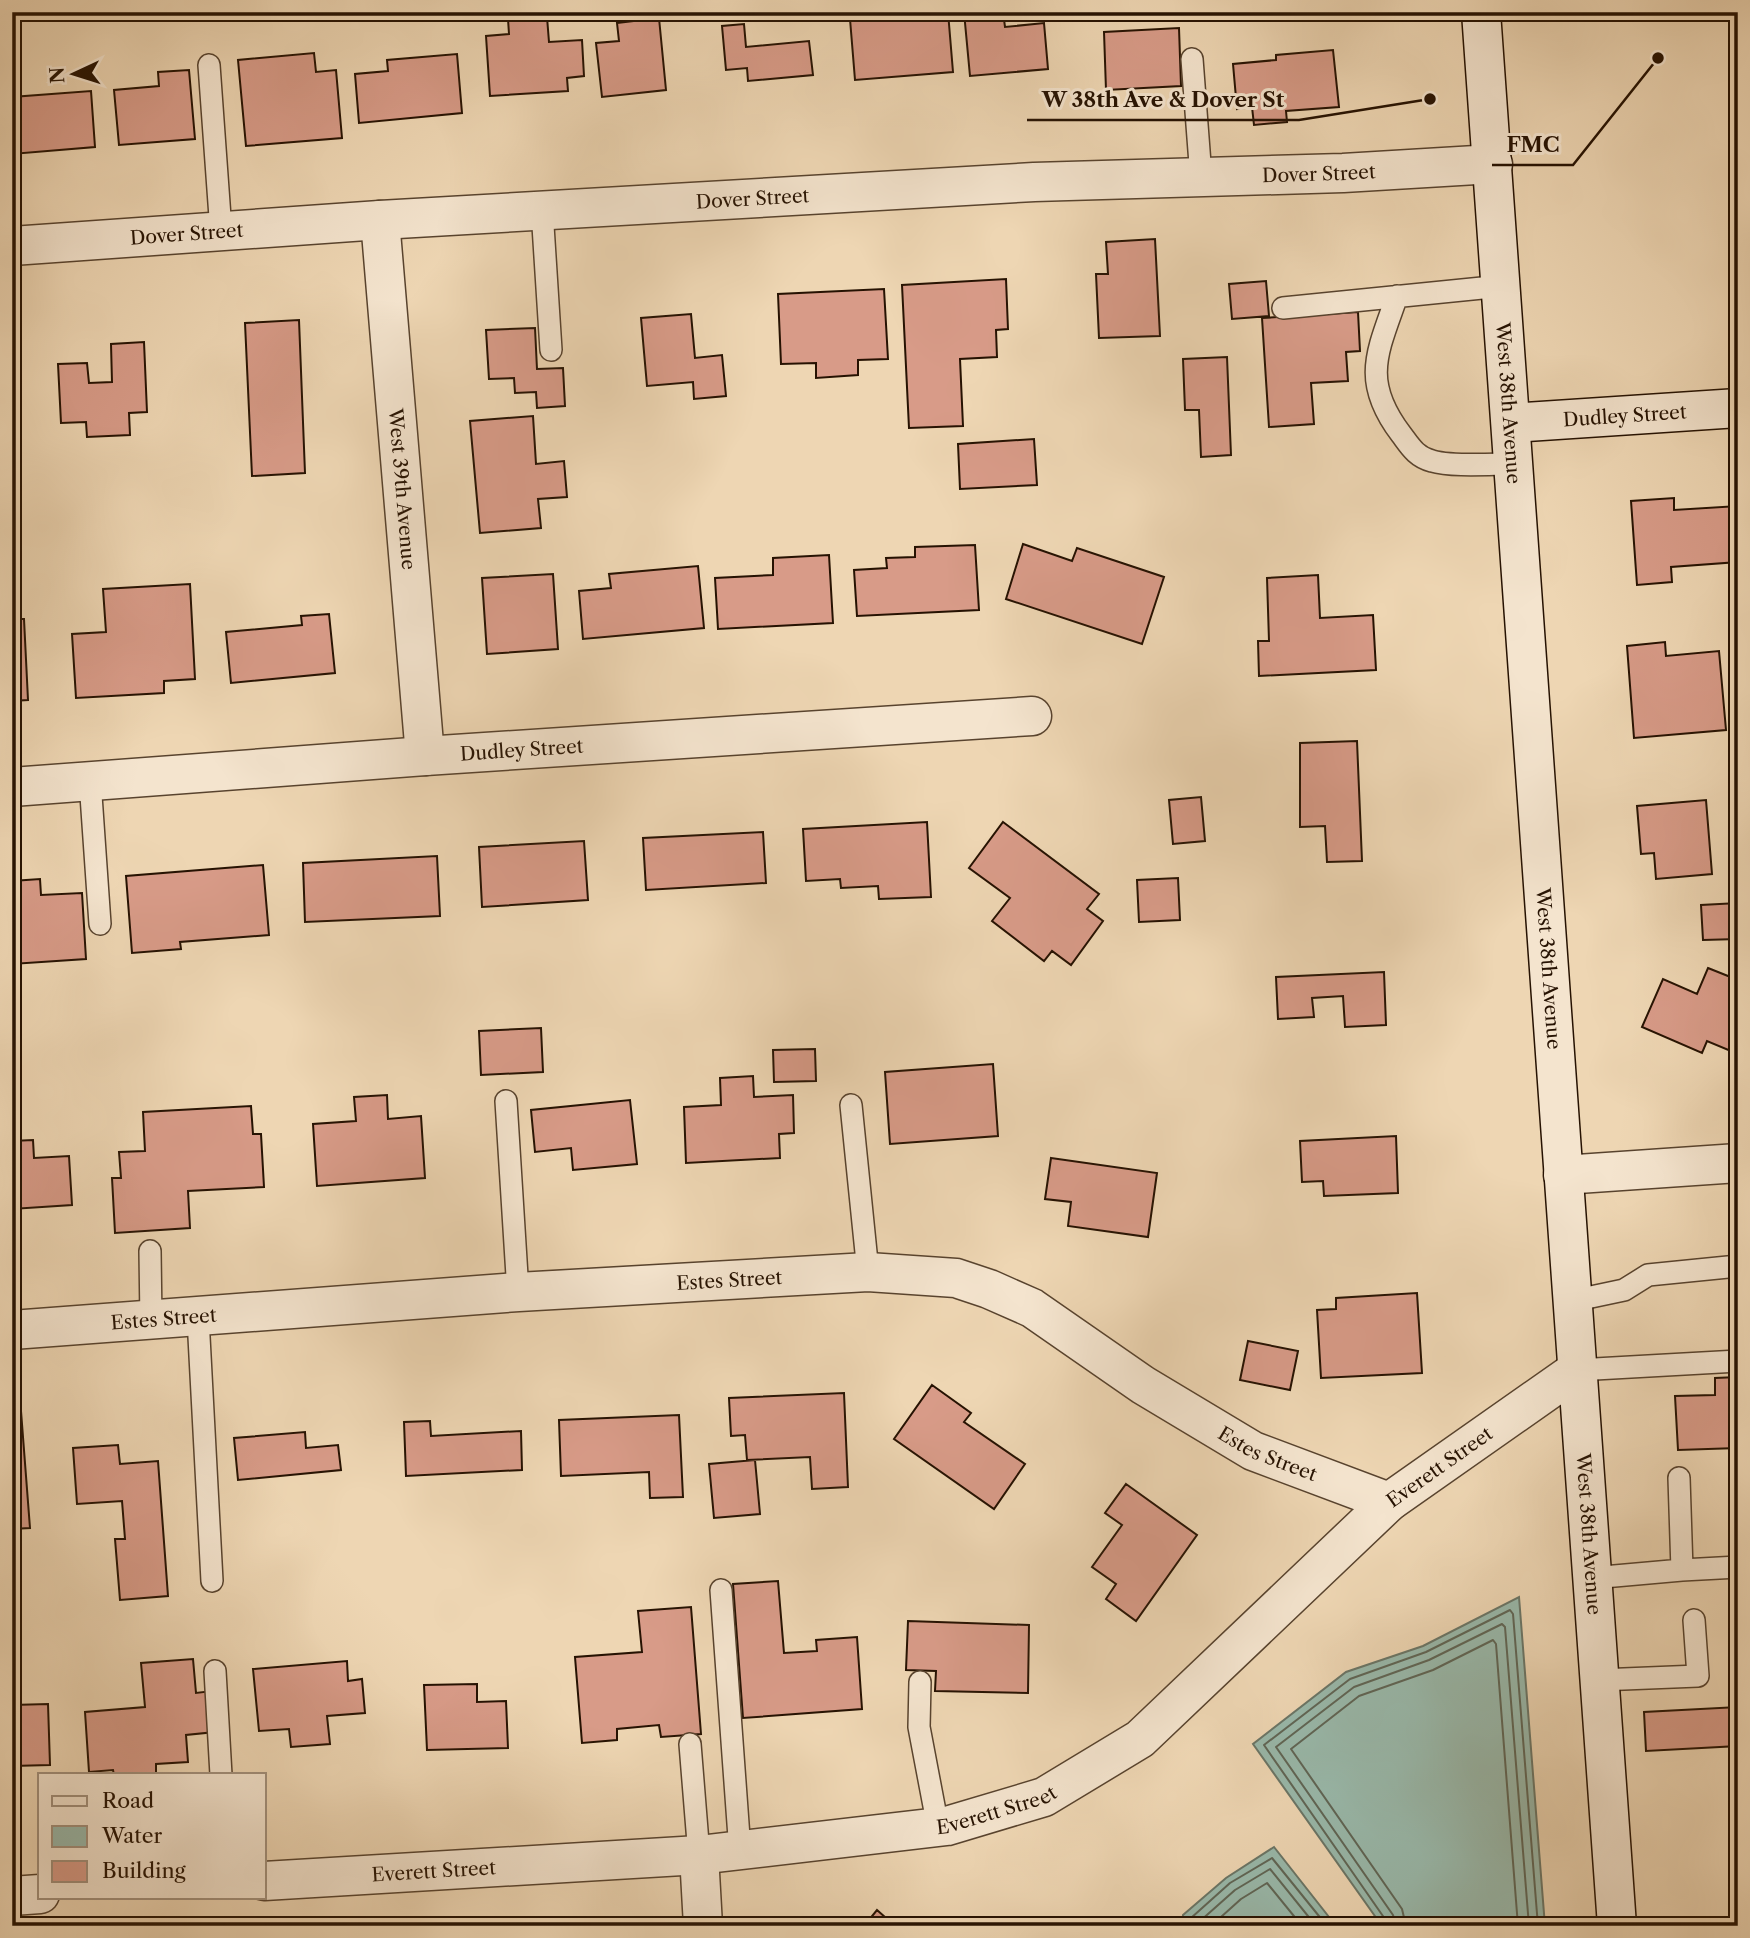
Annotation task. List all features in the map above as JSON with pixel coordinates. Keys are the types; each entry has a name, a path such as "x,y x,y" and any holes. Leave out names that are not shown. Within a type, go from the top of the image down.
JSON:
{"street":[{"name":"West 38th Avenue","path":"1482,12 1616,1926"},
{"name":"Dover Street","path":"12,246 380,220 1034,182 1360,172 1493,163"},
{"name":"West 39th Avenue","path":"380,220 425,756"},
{"name":"Dudley Street","path":"1511,423 1738,408"},
{"name":"Dudley Street","path":"12,787 425,756 1032,716"},
{"path":"1563,1175 1738,1163"},
{"name":"Estes Street","path":"12,1331 518,1292 868,1272 956,1278 1032,1308 1143,1385 1254,1451 1389,1502"},
{"name":"Everett Street","path":"266,1881 740,1851 938,1827 1044,1797 1140,1739 1389,1502 1577,1370"},
{"path":"699,1855 703,1926"},
{"path":"12,1896 38,1894"}],"lane":[{"path":"1192,59 1201,177"},
{"path":"209,65 221,231"},
{"path":"542,210 551,350"},
{"path":"1283,308 1502,286"},
{"path":"1397,296 1375,372 1377,394 1392,422 1418,456 1435,462 1513,464"},
{"path":"90,781 100,924"},
{"path":"506,1101 518,1292"},
{"path":"851,1105 868,1272"},
{"path":"150,1251 151,1321"},
{"path":"1572,1301 1624,1290 1648,1275 1738,1266"},
{"path":"198,1318 212,1581"},
{"path":"1577,1370 1738,1361"},
{"path":"1679,1478 1682,1570"},
{"path":"1592,1578 1738,1567"},
{"path":"721,1590 740,1851"},
{"path":"1599,1680 1698,1676 1694,1620"},
{"path":"215,1671 221,1773"},
{"path":"920,1682 919,1727 938,1827"},
{"path":"690,1744 699,1855"}],"water":[{"path":"1519,1597 1545,1926 1382,1926 1253,1744 1346,1672 1423,1646"},
{"path":"1274,1847 1336,1926 1182,1926 1183,1915 1226,1878"}],"building":[{"path":"879,12 948,12 953,72 855,80 850,19 879,16"},
{"path":"964,12 1003,12 1005,27 1044,23 1048,69 970,76"},
{"path":"547,17 549,42 582,40 584,76 567,78 568,91 490,96 486,36 509,34 508,19"},
{"path":"659,18 666,90 602,97 596,43 619,41 617,23"},
{"path":"744,24 746,47 809,41 813,75 748,81 747,68 726,70 722,26"},
{"path":"1179,28 1181,86 1106,90 1104,32"},
{"path":"1333,50 1339,107 1286,111 1287,122 1254,125 1252,107 1237,109 1233,64 1276,60 1276,55"},
{"path":"314,53 316,72 336,70 342,138 246,146 238,60"},
{"path":"457,54 462,113 359,123 355,74 388,71 387,60"},
{"path":"189,70 195,139 119,145 114,90 159,86 158,72"},
{"path":"91,91 95,147 12,154 12,97"},
{"path":"1155,239 1160,336 1099,338 1096,274 1108,274 1106,242"},
{"path":"1006,279 1008,329 996,330 997,357 960,359 963,426 909,428 902,285"},
{"path":"1266,281 1269,316 1232,319 1229,284"},
{"path":"884,289 888,359 858,360 858,375 816,378 816,363 781,364 778,294"},
{"path":"1358,312 1360,351 1346,352 1348,381 1311,383 1314,424 1269,427 1262,318"},
{"path":"691,314 695,358 722,355 726,396 694,399 693,382 647,386 641,318"},
{"path":"299,320 305,473 252,476 245,323"},
{"path":"535,328 537,369 563,368 565,406 537,408 536,392 515,393 514,378 489,379 486,330"},
{"path":"144,342 147,412 129,413 130,435 87,437 86,422 61,423 58,364 87,363 89,383 112,382 111,344"},
{"path":"1227,357 1231,455 1201,457 1199,410 1185,410 1183,359"},
{"path":"533,416 536,464 564,461 567,497 538,499 541,528 480,533 470,421"},
{"path":"1034,439 1037,485 960,489 958,444"},
{"path":"1674,498 1674,510 1738,506 1738,562 1671,567 1672,582 1637,585 1631,501"},
{"path":"1023,544 1072,561 1077,548 1164,577 1142,644 1006,599"},
{"path":"975,545 979,610 857,616 854,570 887,568 886,558 915,557 915,547"},
{"path":"829,555 833,623 718,629 715,578 773,575 773,558"},
{"path":"698,566 704,628 583,639 579,591 611,588 609,574"},
{"path":"553,574 558,649 487,654 482,578"},
{"path":"1318,575 1320,618 1373,615 1376,670 1259,676 1258,641 1269,641 1267,578"},
{"path":"190,584 195,679 164,681 164,693 76,698 72,634 106,632 103,589"},
{"path":"329,614 335,673 231,683 226,632 302,625 301,616"},
{"path":"12,619 24,619 28,700 12,701"},
{"path":"1665,642 1666,656 1719,651 1726,730 1634,738 1627,646"},
{"path":"1357,741 1362,861 1327,862 1325,826 1300,827 1300,743"},
{"path":"1201,797 1205,841 1173,844 1169,800"},
{"path":"1706,800 1712,874 1656,879 1654,853 1641,854 1637,806"},
{"path":"927,822 931,897 879,899 878,886 841,888 840,879 806,881 803,829"},
{"path":"1003,822 1099,894 1087,909 1103,921 1071,965 1052,951 1044,961 992,921 1010,898 969,868"},
{"path":"763,832 766,883 646,890 643,838"},
{"path":"584,841 588,900 482,907 479,847"},
{"path":"437,856 440,916 305,922 303,863"},
{"path":"263,865 269,935 180,942 181,949 132,953 126,876"},
{"path":"1178,878 1180,920 1139,922 1137,880"},
{"path":"40,879 41,895 82,893 86,959 12,964 12,881"},
{"path":"1738,903 1738,939 1703,940 1701,905"},
{"path":"1708,968 1738,980 1738,1054 1707,1041 1702,1053 1642,1027 1663,979 1697,994"},
{"path":"1384,972 1386,1025 1345,1027 1343,996 1312,998 1314,1017 1278,1019 1276,977"},
{"path":"541,1028 543,1072 481,1075 479,1031"},
{"path":"815,1049 816,1081 774,1082 773,1050"},
{"path":"993,1064 998,1136 890,1144 885,1072"},
{"path":"753,1076 754,1097 793,1095 794,1133 779,1134 780,1158 686,1163 684,1107 721,1105 720,1078"},
{"path":"387,1095 388,1119 421,1116 425,1178 317,1186 313,1124 356,1121 354,1097"},
{"path":"630,1100 637,1164 573,1170 571,1148 535,1152 531,1110"},
{"path":"251,1106 253,1134 261,1134 264,1187 188,1191 190,1228 115,1233 112,1178 121,1178 119,1152 145,1151 143,1112"},
{"path":"1396,1136 1398,1193 1324,1196 1323,1181 1302,1182 1300,1141"},
{"path":"33,1140 34,1158 69,1156 72,1205 12,1209 12,1141"},
{"path":"1051,1158 1157,1173 1148,1237 1068,1226 1071,1202 1045,1199"},
{"path":"1417,1293 1422,1373 1321,1378 1317,1310 1336,1309 1336,1298"},
{"path":"1248,1341 1298,1351 1290,1390 1240,1380"},
{"path":"1738,1377 1738,1448 1678,1450 1675,1396 1715,1395 1715,1378"},
{"path":"932,1385 971,1413 964,1422 1025,1464 994,1509 894,1439"},
{"path":"844,1393 848,1487 812,1489 810,1457 747,1460 745,1435 731,1436 729,1398"},
{"path":"21,1411 30,1528 12,1529 12,1412"},
{"path":"679,1415 683,1497 650,1498 649,1472 561,1476 559,1420"},
{"path":"430,1421 431,1436 521,1431 522,1470 406,1476 404,1422"},
{"path":"305,1432 306,1448 338,1445 341,1470 238,1480 234,1438"},
{"path":"118,1445 120,1464 158,1461 168,1596 120,1600 115,1539 125,1539 122,1501 77,1504 73,1448"},
{"path":"755,1460 760,1514 714,1518 709,1464"},
{"path":"1126,1484 1197,1535 1136,1621 1106,1599 1116,1584 1092,1567 1122,1525 1105,1513"},
{"path":"778,1581 784,1653 817,1651 816,1640 857,1637 862,1709 743,1718 733,1584"},
{"path":"691,1607 701,1734 661,1737 659,1725 617,1729 617,1740 582,1743 575,1657 642,1652 638,1611"},
{"path":"908,1621 1029,1625 1028,1693 935,1691 936,1671 906,1670"},
{"path":"193,1659 196,1693 212,1691 215,1732 186,1735 188,1762 156,1764 156,1773 114,1773 113,1770 89,1772 85,1712 145,1707 141,1663"},
{"path":"347,1661 348,1681 362,1679 365,1713 327,1716 330,1744 291,1747 289,1729 259,1731 253,1669"},
{"path":"477,1684 477,1702 506,1701 508,1748 427,1750 424,1685"},
{"path":"48,1704 50,1765 12,1766 12,1705"},
{"path":"1738,1707 1738,1746 1646,1751 1644,1712"},
{"path":"877,1910 895,1926 864,1926"}],"place":[{"name":"FMC","path":"1658,58"},
{"name":"W 38th Ave & Dover St","path":"1430,99"}]}
